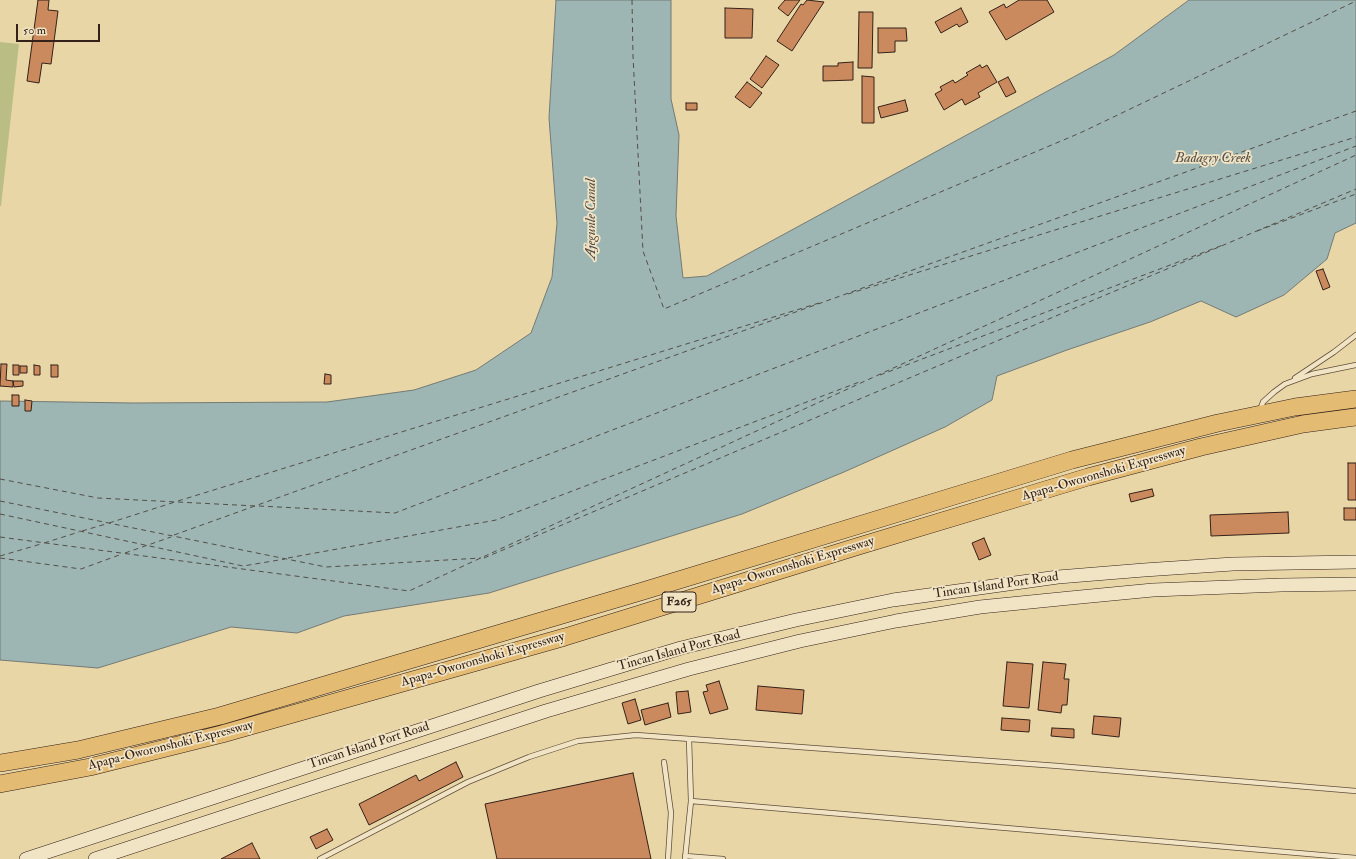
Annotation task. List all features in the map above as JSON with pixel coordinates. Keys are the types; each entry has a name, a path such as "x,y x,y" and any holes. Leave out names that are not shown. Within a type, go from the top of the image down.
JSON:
{"highway":[{"name":"Apapa-Oworonshoki Expressway","path":"0,763 78,750 220,716 643,591 1072,460 1218,423 1356,399"},
{"name":"Apapa-Oworonshoki Expressway","path":"0,784 90,767 230,732 565,637 1088,477 1201,447 1302,424 1356,417"}],"street":[{"name":"Tincan Island Port Road","path":"26,859 539,690 681,648 796,620 893,600 1058,578 1233,564 1356,562"},
{"name":"Tincan Island Port Road","path":"95,859 546,711 689,669 800,641 896,621 980,607 1161,590 1281,585 1356,584"}],"lane":[{"path":"1258,415 1263,402 1274,392 1323,360 1356,335"},
{"path":"1285,384 1312,374 1356,365"},
{"path":"320,859 468,782 529,757 578,741 636,735 1027,764 1356,791"},
{"path":"690,740 691,801 685,857 723,859"},
{"path":"664,762 671,813 668,859"},
{"path":"691,801 1356,858"}],"green space":[{"path":"0,42 19,44 1,206 0,206"}],"water":[{"name":"Badagry Creek","path":"556,0 671,0 671,99 679,135 676,216 683,278 707,276 1114,55 1189,0 1356,0 1356,223 1335,233 1327,259 1284,295 1236,317 1201,301 1150,322 1067,350 997,376 992,400 945,427 844,472 742,514 489,593 344,616 297,633 231,627 98,668 0,660 0,401 133,403 327,402 414,390 476,370 531,333 552,277 557,223 549,118"}],"building":[{"path":"38,0 49,0 48,10 58,11 51,64 42,63 39,83 27,81"},
{"path":"785,0 800,0 788,16 778,8"},
{"path":"807,0 824,2 792,51 777,41 801,4 803,5"},
{"path":"1019,0 1047,0 1054,12 1006,40 989,12 1004,4 1006,8"},
{"path":"725,8 753,9 752,38 725,38"},
{"path":"961,8 968,22 959,27 957,24 941,33 935,22"},
{"path":"859,12 873,12 872,68 858,68"},
{"path":"878,28 906,28 907,41 895,41 895,52 878,53"},
{"path":"766,56 779,65 762,88 750,79"},
{"path":"853,62 853,80 823,81 823,66 838,66 838,63"},
{"path":"980,65 982,68 987,65 997,82 978,93 980,97 965,105 962,99 944,110 935,94 942,90 940,87 953,80 955,83 968,75 966,73"},
{"path":"862,76 874,77 874,123 862,123"},
{"path":"1008,77 1016,92 1006,97 998,82"},
{"path":"747,82 762,93 750,108 735,97"},
{"path":"905,100 908,111 881,118 878,107"},
{"path":"686,103 697,103 697,110 686,110"},
{"path":"1323,269 1330,287 1323,290 1316,271"},
{"path":"1,364 7,364 6,380 13,381 13,387 0,386"},
{"path":"13,365 19,365 19,375 13,375"},
{"path":"34,365 40,366 40,375 34,375"},
{"path":"51,365 58,365 58,377 51,377"},
{"path":"20,366 27,366 27,373 20,373"},
{"path":"325,374 331,375 331,384 324,384"},
{"path":"13,381 23,381 23,386 14,387"},
{"path":"12,395 19,395 19,406 12,406"},
{"path":"25,400 32,401 31,411 25,411"},
{"path":"1348,463 1356,463 1356,500 1348,500"},
{"path":"1152,489 1154,496 1131,502 1129,494"},
{"path":"1344,508 1356,508 1356,520 1344,520"},
{"path":"1288,512 1289,533 1211,536 1210,515"},
{"path":"984,538 991,555 979,560 972,543"},
{"path":"1007,662 1033,664 1029,708 1003,706"},
{"path":"1043,662 1066,664 1064,679 1069,679 1067,705 1062,705 1061,713 1038,710"},
{"path":"719,681 728,709 710,714 703,692 708,691 706,685"},
{"path":"758,686 804,690 802,714 756,710"},
{"path":"688,691 691,712 678,714 676,692"},
{"path":"635,699 641,720 628,724 622,703"},
{"path":"668,703 671,717 645,725 641,710"},
{"path":"1094,716 1121,718 1119,737 1092,734"},
{"path":"1002,718 1030,720 1029,732 1001,730"},
{"path":"1052,728 1074,729 1074,738 1051,736"},
{"path":"456,762 463,777 369,825 359,804 416,775 419,781"},
{"path":"633,773 651,859 497,859 485,804"},
{"path":"327,829 333,840 316,849 310,837"},
{"path":"252,843 260,859 221,859"}],"ferry route":[{"path":"632,0 633,56 643,251 664,309 1080,133 1356,1"},
{"path":"174,535 1356,111"},
{"path":"848,294 1356,137"},
{"path":"259,506 395,513 1356,146"},
{"path":"0,537 409,591 1356,155"},
{"path":"484,558 1356,189"},
{"path":"1257,231 1356,194"},
{"path":"880,375 1223,245"},
{"path":"178,501 819,303"},
{"path":"288,558 496,520 862,381"},
{"path":"0,479 98,498 256,506"},
{"path":"0,501 326,567 481,558"},
{"path":"109,523 175,502"},
{"path":"0,514 243,566 285,559"},
{"path":"82,531 106,524"},
{"path":"44,543 79,532"},
{"path":"125,553 171,537"},
{"path":"0,556 41,544"},
{"path":"0,558 81,569 122,554"}],"water label":[{"name":"Ajegunle Canal","path":"592,219"}]}
